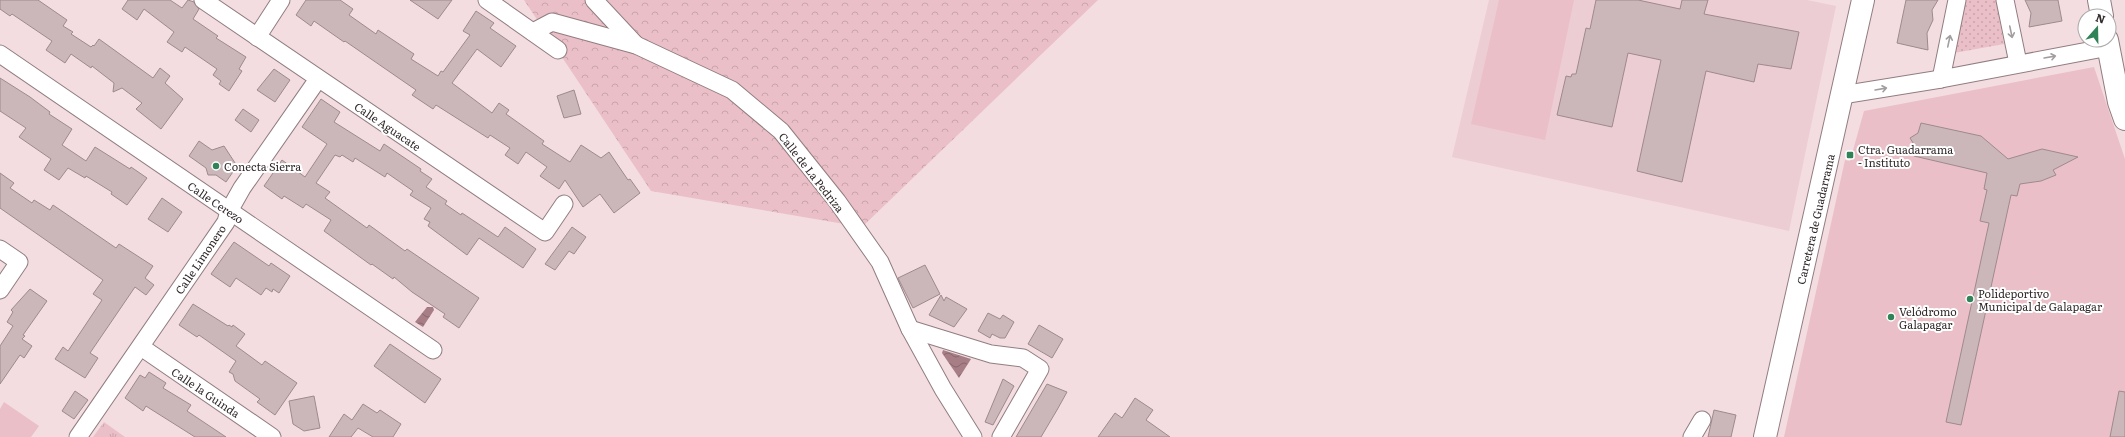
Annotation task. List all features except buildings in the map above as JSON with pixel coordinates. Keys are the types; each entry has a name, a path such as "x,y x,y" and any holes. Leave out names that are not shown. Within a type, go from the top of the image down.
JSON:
{"main road":[{"name":"Carretera de Guadarrama","path":"1766,437 1863,0"},
{"path":"2109,48 2119,102 2125,119"}],"street":[{"name":"Calle Aguacate","path":"203,0 545,232 564,204"},
{"path":"257,37 281,0"},
{"path":"487,0 558,50"},
{"path":"594,0 636,45"},
{"path":"1941,79 1957,0"},
{"path":"2005,0 2018,63"},
{"name":"Calle de La Pedriza","path":"533,32 552,22 636,45 732,90 780,131 837,201 880,262 910,329 943,389 973,437"},
{"path":"1842,95 1941,79 2086,48"},
{"name":"Calle Cerezo","path":"0,54 433,350"},
{"name":"Calle Limonero","path":"78,437 226,222 229,211 242,188 318,79"},
{"path":"0,249 19,262 0,290"},
{"path":"910,329 991,354 1023,358 1040,369 1001,437"},
{"name":"Calle la Guinda","path":"140,347 272,437"},
{"path":"1692,437 1702,420"}],"shaded area":[{"path":"1489,0 1807,0 1836,6 1789,231 1452,157"}],"green space":[{"path":"524,0 1098,0 862,227 651,191"},
{"path":"1499,0 1574,0 1545,140 1471,124"},
{"path":"1965,0 1996,0 2004,44 1954,53"},
{"name":"Polideportivo Municipal de Galapagar","path":"2094,67 2125,159 2125,437 1784,437 1845,160 1850,161 1864,111"},
{"path":"4,402 39,426 31,437 0,437 0,409"},
{"path":"104,422 125,437 93,437"}],"water":[{"path":"427,307 433,307 434,310 423,327 415,322"},
{"path":"943,350 971,359 959,378 942,353"}],"place":[{"name":"Ctra. Guadarrama - Instituto","path":"1850,155"},
{"name":"Conecta Sierra","path":"216,166"},
{"name":"Polideportivo Municipal de Galapagar","path":"1970,299"},
{"name":"Velódromo Galapagar","path":"1891,317"}]}
